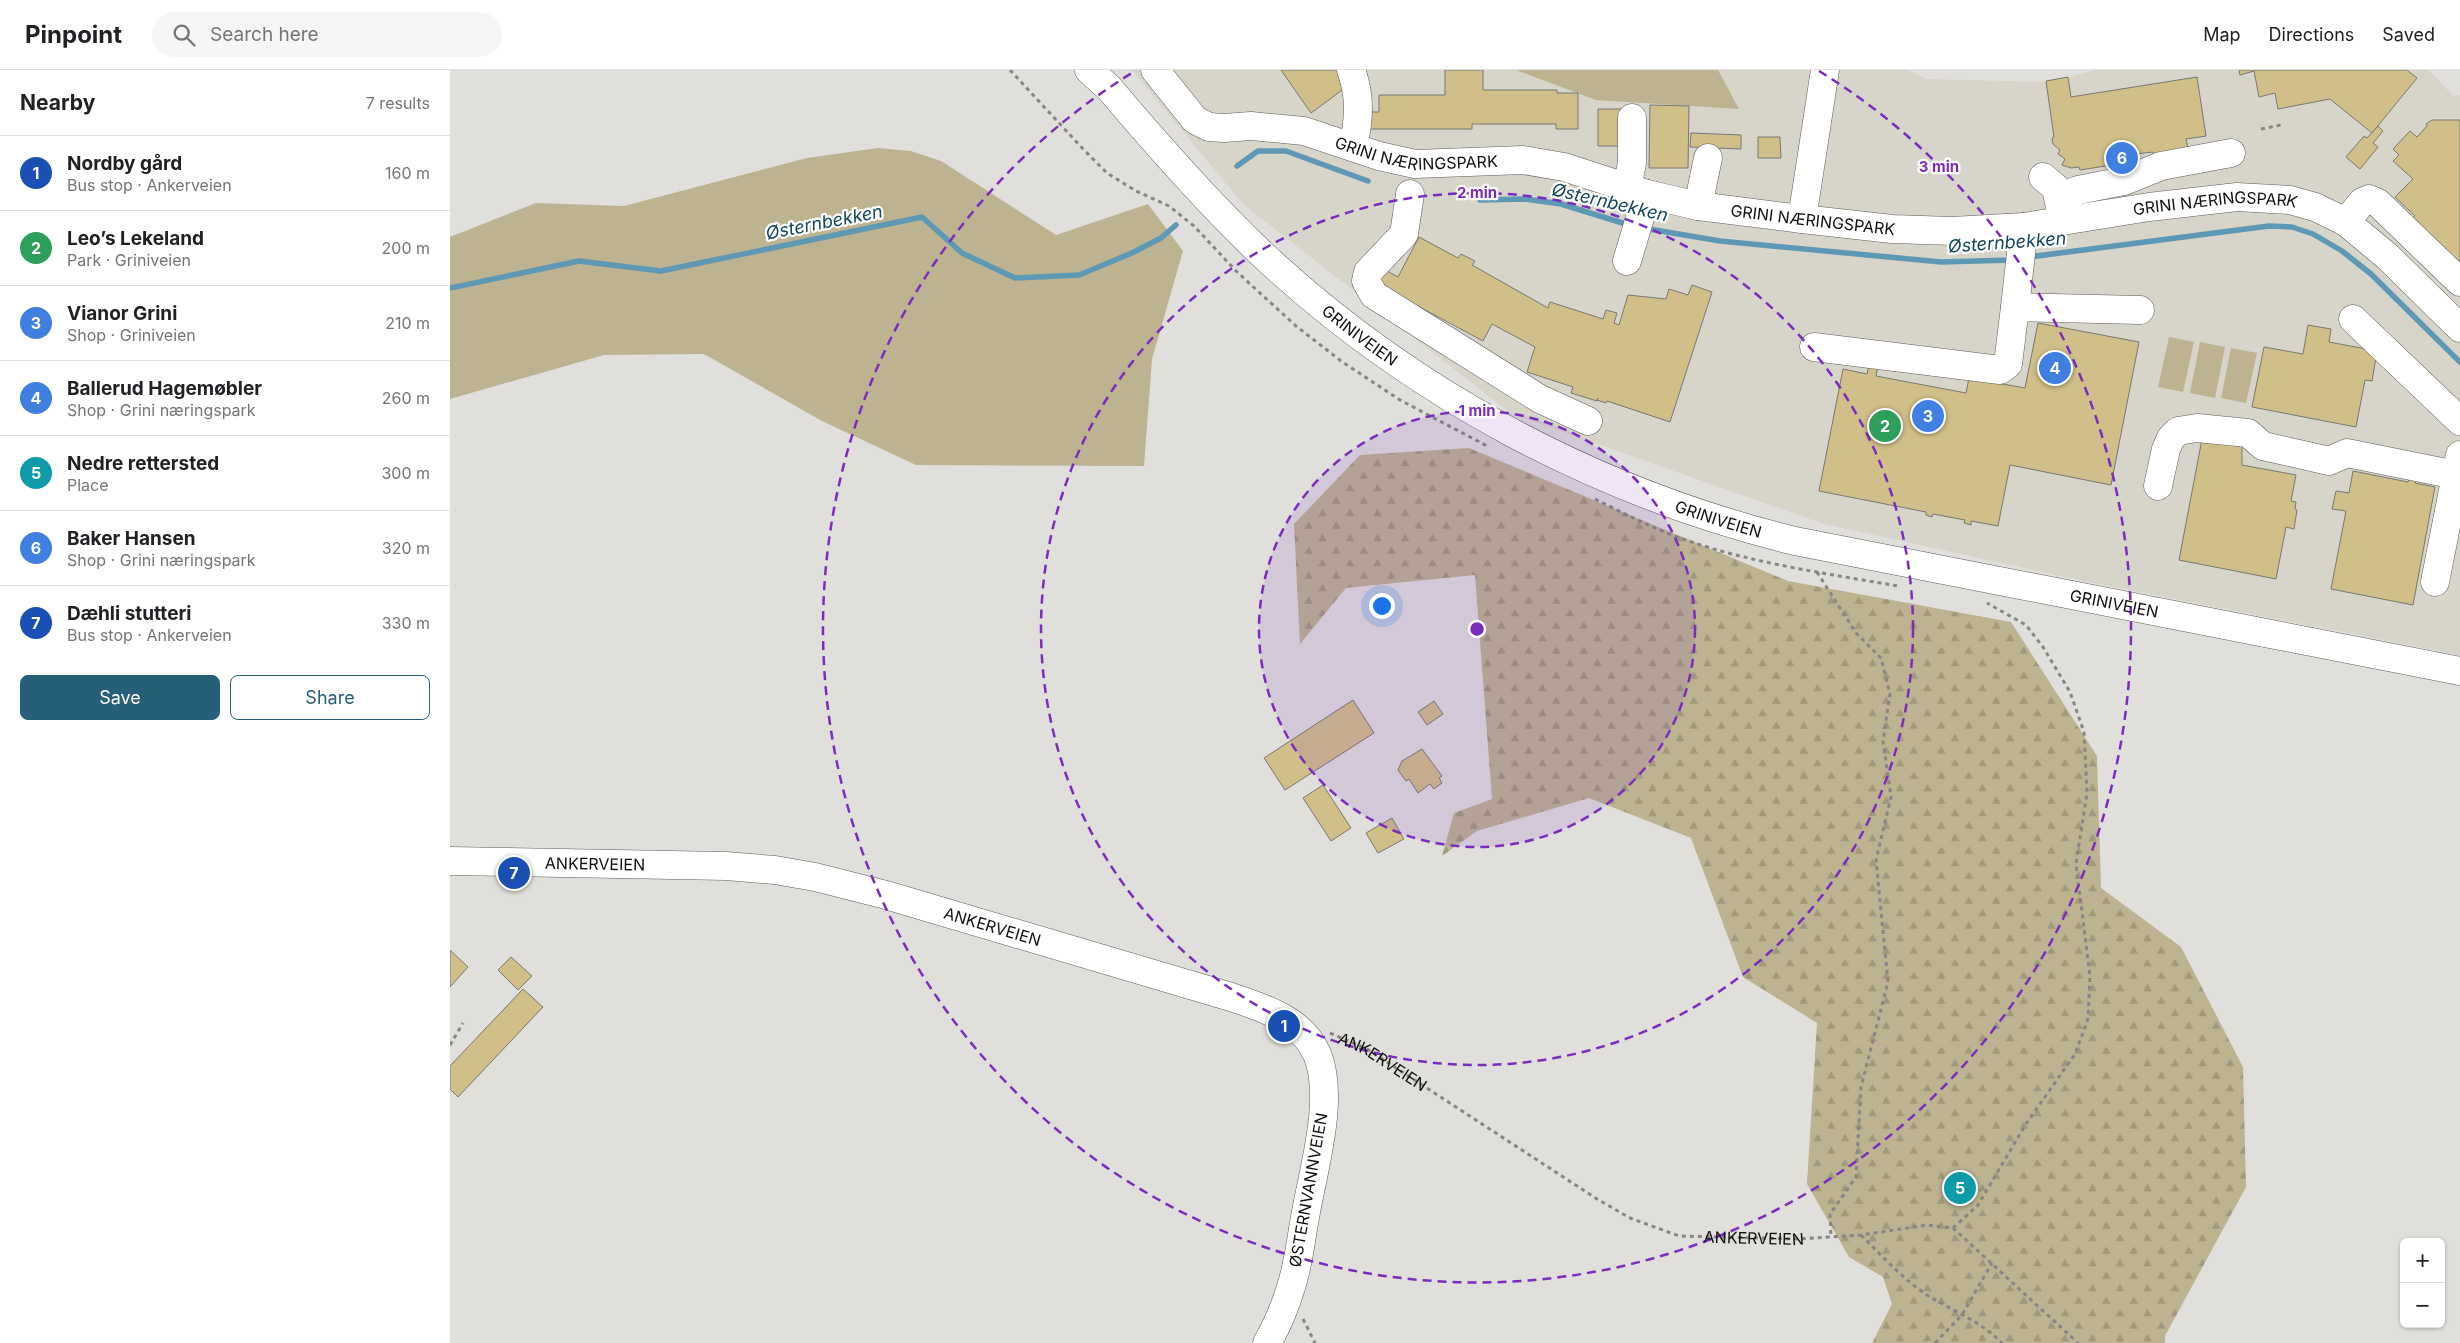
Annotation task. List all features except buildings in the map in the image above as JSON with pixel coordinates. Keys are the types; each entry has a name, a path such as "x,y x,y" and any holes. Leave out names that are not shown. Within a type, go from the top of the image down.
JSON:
{"street":[{"name":"GRINIVEIEN","path":"1089,70 1102,79 1225,218 1264,256 1351,328 1400,364 1494,423 1616,483 1714,519 1795,541 2460,671"},
{"name":"GRINI NÆRINGSPARK","path":"1155,70 1195,120 1209,127 1251,126 1304,131 1379,156 1415,164 1523,160 1564,167 1637,191 1698,206 1902,230 1952,231 2022,247 2061,210 2237,197 2290,200 2315,207 2346,222 2388,257 2460,328"},
{"path":"1351,70 1359,96 1359,120 1353,147"},
{"path":"1802,219 1825,70"},
{"path":"1632,118 1632,163 1637,191 1634,241"},
{"path":"2061,210 2078,190 2124,181 2161,166 2231,153"},
{"path":"1698,206 1708,158"},
{"path":"2043,177 2056,188 2061,210"},
{"path":"1410,194 1404,234 1368,272 1366,281 1374,295 1540,399 1588,421"},
{"path":"2346,222 2362,202 2369,200 2378,204 2460,282"},
{"path":"1814,347 2000,370 2008,364 2022,247"},
{"path":"2015,307 2140,310"},
{"path":"2353,319 2460,421"},
{"path":"2158,486 2166,450 2171,438 2178,431 2197,428 2248,433 2264,446 2329,461 2347,453 2458,465 2445,566"},
{"name":"ANKERVEIEN","path":"450,861 726,866 774,870 815,877 886,895 1253,1004 1285,1019 1305,1036"},
{"name":"ØSTERNVANNVEIEN","path":"1267,1343 1282,1314 1292,1286 1323,1108 1323,1080 1320,1065 1317,1054 1305,1036"}],"path":[{"path":"2262,130 2281,125 2284,126"},
{"path":"1816,572 1856,634 1881,658 1890,694 1882,741 1892,797 1876,860 1888,982 1861,1087 1856,1178 1830,1214 1831,1237"},
{"path":"2026,625 2043,647 2070,692 2084,732 2087,793 2076,864 2090,976 2088,1019 2075,1054 2026,1124 1978,1205 1953,1228 2078,1343"},
{"path":"450,1045 463,1023"},
{"name":"ANKERVEIEN","path":"1305,1036 1320,1032 1332,1033 1367,1049 1597,1199 1638,1221 1679,1236 1797,1239 1861,1235 1927,1225 1953,1228"},
{"path":"1861,1235 1899,1273 1927,1294 1962,1314 2002,1343"},
{"path":"1935,1343 1962,1314 1992,1263"}],"shaded area":[{"path":"1132,70 1908,70 1926,79 2049,82 2097,70 2429,70 2453,96 2460,95 2460,655 2074,579 1824,524 1510,413 1243,204"}],"green space":[{"path":"1516,70 1718,70 1739,109 1596,100"},
{"path":"878,148 911,151 941,161 1056,235 1148,204 1183,251 1152,359 1144,466 916,465 822,421 704,354 604,355 450,399 450,237 536,203 624,206 807,158"},
{"path":"2169,337 2194,342 2183,392 2158,387"},
{"path":"2200,342 2225,347 2215,398 2190,393"},
{"path":"2231,348 2257,353 2246,403 2221,398"},
{"path":"1469,448 1788,581 2011,622 2097,756 2101,888 2181,947 2243,1067 2246,1187 2165,1336 2165,1343 1872,1343 1892,1304 1883,1277 1849,1257 1807,1184 1817,1023 1743,977 1691,838 1589,798 1477,831 1442,856 1454,813 1492,799 1475,575 1346,588 1300,644 1294,524 1360,455"}],"waterway":[{"name":"Østernbekken","path":"1237,166 1258,151 1286,151 1368,181"},
{"name":"Østernbekken","path":"1480,200 1525,199 1561,204 1629,225"},
{"name":"Østernbekken","path":"450,288 579,261 661,271 922,217 962,253 1015,278 1079,275 1132,253 1161,238 1176,225"},
{"name":"Østernbekken","path":"2029,257 2269,226 2292,227 2313,234 2342,251 2371,274 2460,362"},
{"name":"Østernbekken","path":"1643,228 1720,241 1941,262 2012,260"}],"place":[{"name":"Baker Hansen","path":"2122,158"},
{"name":"Ballerud Hagemøbler","path":"2055,368"},
{"name":"Vianor Grini","path":"1928,416"},
{"name":"Leo’s Lekeland","path":"1885,426"},
{"name":"Dæhli stutteri","path":"514,873"},
{"name":"Nordby gård","path":"1284,1026"},
{"name":"Nedre rettersted","path":"1960,1188"}]}
